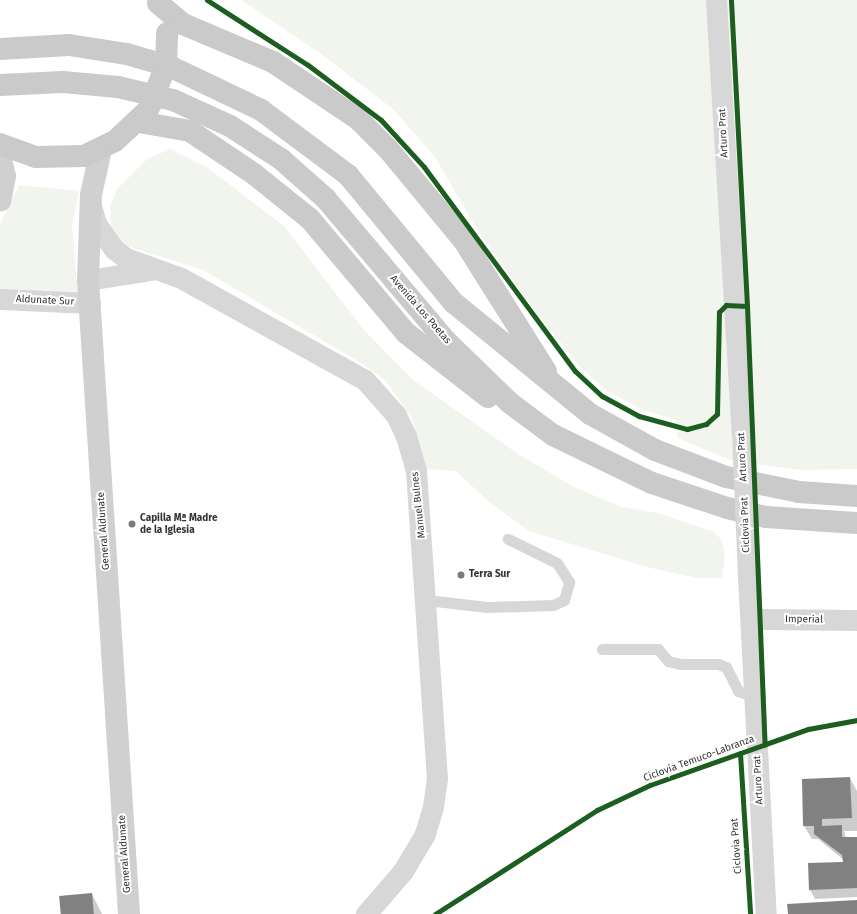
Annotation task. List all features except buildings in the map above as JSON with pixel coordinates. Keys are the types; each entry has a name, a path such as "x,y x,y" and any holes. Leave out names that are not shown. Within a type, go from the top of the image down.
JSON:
{"main road":[{"path":"0,144 36,157 62,158 101,149 144,114 166,65 167,33 158,2"},
{"path":"158,2 183,24 273,62 358,119 389,150 464,241 560,392"},
{"path":"0,49 69,45 127,54 171,67 261,110 348,175 454,303 560,392 622,433 690,465 762,486 857,496"},
{"name":"Avenida Los Poetas","path":"0,85 63,82 118,87 173,100 230,126 281,159 326,199 446,341 510,403 553,435 645,480 727,508 774,518 857,523"},
{"path":"144,114 190,131 254,174 310,219 406,332 448,369 503,407 553,435"},
{"name":"General Aldunate","path":"101,149 90,201 88,280 129,914"},
{"path":"0,155 5,176 0,201"}],"street":[{"name":"Arturo Prat","path":"716,0 742,434 766,914"},
{"name":"Manuel Bulnes","path":"90,201 96,224 114,249 126,258 159,269 325,356 365,380 383,399 406,436 416,471 427,600 437,778 424,834 403,871 372,912"},
{"path":"88,280 159,269"},
{"name":"Aldunate Sur","path":"0,298 90,303"},
{"name":"Imperial","path":"751,619 857,620"}],"lane":[{"path":"427,600 487,607 553,605 564,600 569,582 558,563 508,539"},
{"path":"602,649 658,649 668,661 680,664 718,664 726,667 738,691 755,697"}],"shaded area":[{"path":"241,0 857,0 857,469 801,470 732,461 678,438 676,420 643,410 607,391 580,367 531,305 480,234 435,157 393,109 320,53"},
{"path":"170,149 208,168 284,226 363,329 413,380 518,454 576,488 622,507 658,513 714,532 722,540 725,557 722,578 697,578 647,567 529,531 488,501 456,471 426,469 411,417 385,380 358,361 203,270 127,246 111,231 110,207 117,189 147,159"},
{"path":"19,185 79,191 72,225 78,296 0,292 0,224"}],"cycle path":[{"path":"207,0 308,65 381,120 424,167 575,371 602,396 639,416 687,429 706,424 717,414 719,312 726,305 747,306 731,0"},
{"name":"Ciclovia Prat","path":"747,306 765,745"},
{"name":"Ciclovía Temuco-Labranza","path":"435,914 597,810 650,785 808,729 857,720"},
{"name":"Ciclovía Temuco-Labranza","path":"740,753 750,914"}],"place":[{"name":"Capilla Mª Madre de la Iglesia","path":"132,524"},
{"name":"Terra Sur","path":"461,575"}]}
